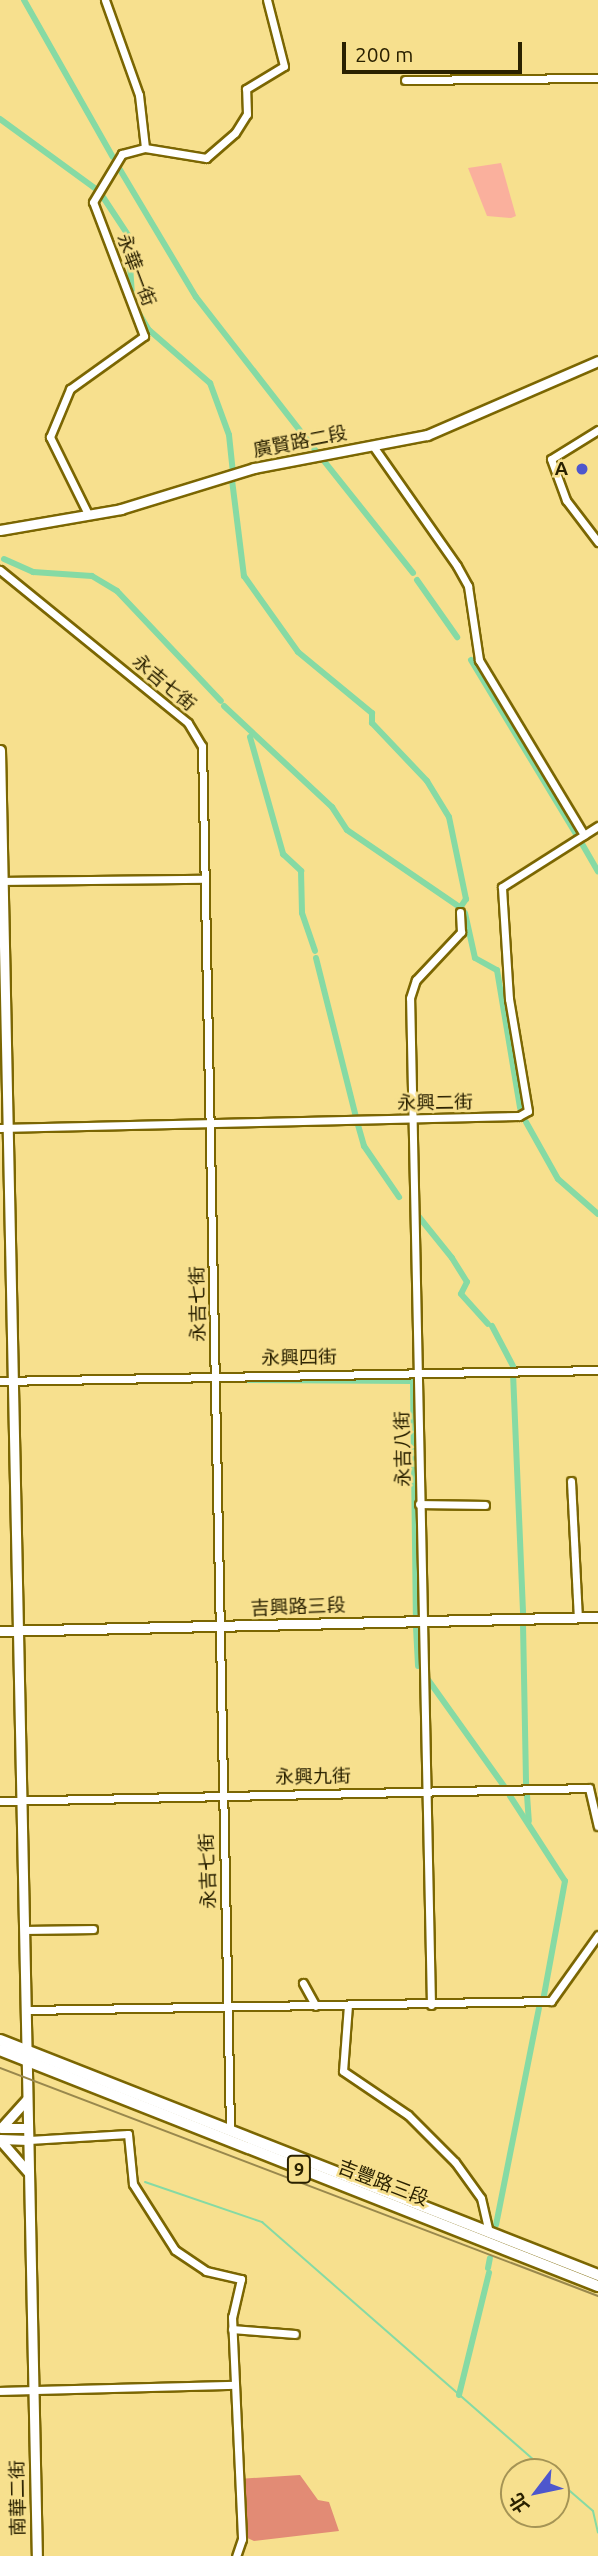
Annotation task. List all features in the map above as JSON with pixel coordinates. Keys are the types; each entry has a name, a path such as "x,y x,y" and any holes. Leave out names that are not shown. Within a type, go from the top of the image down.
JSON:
{"main road":[{"name":"吉豐路三段","path":"0,2040 29,2057 470,2231 489,2233 598,2276"},
{"name":"吉豐路三段","path":"0,2050 29,2057 230,2132 598,2286"}],"street":[{"path":"105,0 139,95 145,148 206,158 235,133 247,114 246,89 284,66 268,0"},
{"path":"405,80 598,78"},
{"name":"永華一街","path":"88,514 50,441 70,389 144,336 92,205 118,157 145,148"},
{"name":"廣賢路二段","path":"0,530 143,504 254,468 373,446 453,426 598,361"},
{"path":"598,430 551,459 566,500 598,542"},
{"path":"373,446 457,566 468,586 480,660 583,835"},
{"name":"永吉七街","path":"0,570 199,735 230,2132"},
{"name":"南華二街","path":"0,750 4,1128 14,1381 37,2556"},
{"name":"永興二街","path":"4,1128 411,1120 528,1111 509,999 502,887 598,826"},
{"path":"1,881 203,879"},
{"name":"永吉八街","path":"431,2005 411,1120 412,986 461,932 460,912"},
{"name":"永興四街","path":"0,1381 598,1370"},
{"path":"571,1481 578,1618"},
{"path":"419,1504 485,1505"},
{"name":"吉興路三段","path":"0,1631 598,1617"},
{"name":"永興九街","path":"0,1801 589,1788 598,1826"},
{"path":"26,1930 93,1929"},
{"path":"27,2010 551,2001 598,1935"},
{"path":"303,1983 316,2006"},
{"path":"348,2005 343,2071 408,2115 455,2162 481,2198 489,2233"},
{"path":"0,2128 27,2098"},
{"path":"0,2128 28,2128"},
{"path":"0,2140 128,2134 133,2184 175,2250 206,2271 241,2279 232,2329 242,2539 236,2556"},
{"path":"0,2140 29,2173"},
{"path":"232,2329 295,2334"},
{"path":"0,2391 233,2385"}],"shaded area":[{"path":"501,163 516,216 511,218 487,216 468,168"},
{"path":"300,2475 318,2500 329,2502 339,2531 254,2541 243,2536 238,2479"}],"waterway":[{"path":"24,0 113,157"},
{"path":"0,119 96,189"},
{"path":"116,163 196,297 316,451"},
{"path":"101,194 128,235 132,296"},
{"path":"138,312 149,330 210,383 229,435 233,471"},
{"path":"324,461 413,573"},
{"path":"232,480 244,576 298,652 372,713 372,723 427,781 449,817 466,899 460,908"},
{"path":"4,559 33,572 92,576 117,591 221,701"},
{"path":"417,580 457,637"},
{"path":"471,660 577,836"},
{"path":"224,706 332,807 347,830 458,906"},
{"path":"250,737 283,854 301,871 302,913 315,951"},
{"path":"581,842 598,871"},
{"path":"465,913 475,958 497,970 520,1108"},
{"path":"316,958 356,1117"},
{"path":"526,1122 558,1179 598,1214"},
{"path":"358,1125 364,1146 399,1197"},
{"path":"415,1212 452,1258 467,1282 461,1294 488,1324"},
{"path":"492,1326 513,1366"},
{"path":"513,1373 523,1614"},
{"path":"237,1380 413,1381 416,1615"},
{"path":"523,1624 526,1787"},
{"path":"416,1627 418,1666"},
{"path":"424,1674 506,1789"},
{"path":"527,1795 529,1821"},
{"path":"510,1796 565,1881 543,2001"},
{"path":"496,2225 539,2008"},
{"path":"145,2182 262,2222 532,2458"},
{"path":"488,2268 490,2258"},
{"path":"459,2395 489,2273"},
{"path":"570,2491 593,2511 598,2532"}],"railway":[{"path":"0,2068 598,2296"}],"place":[{"name":"A","path":"582,469"}]}
